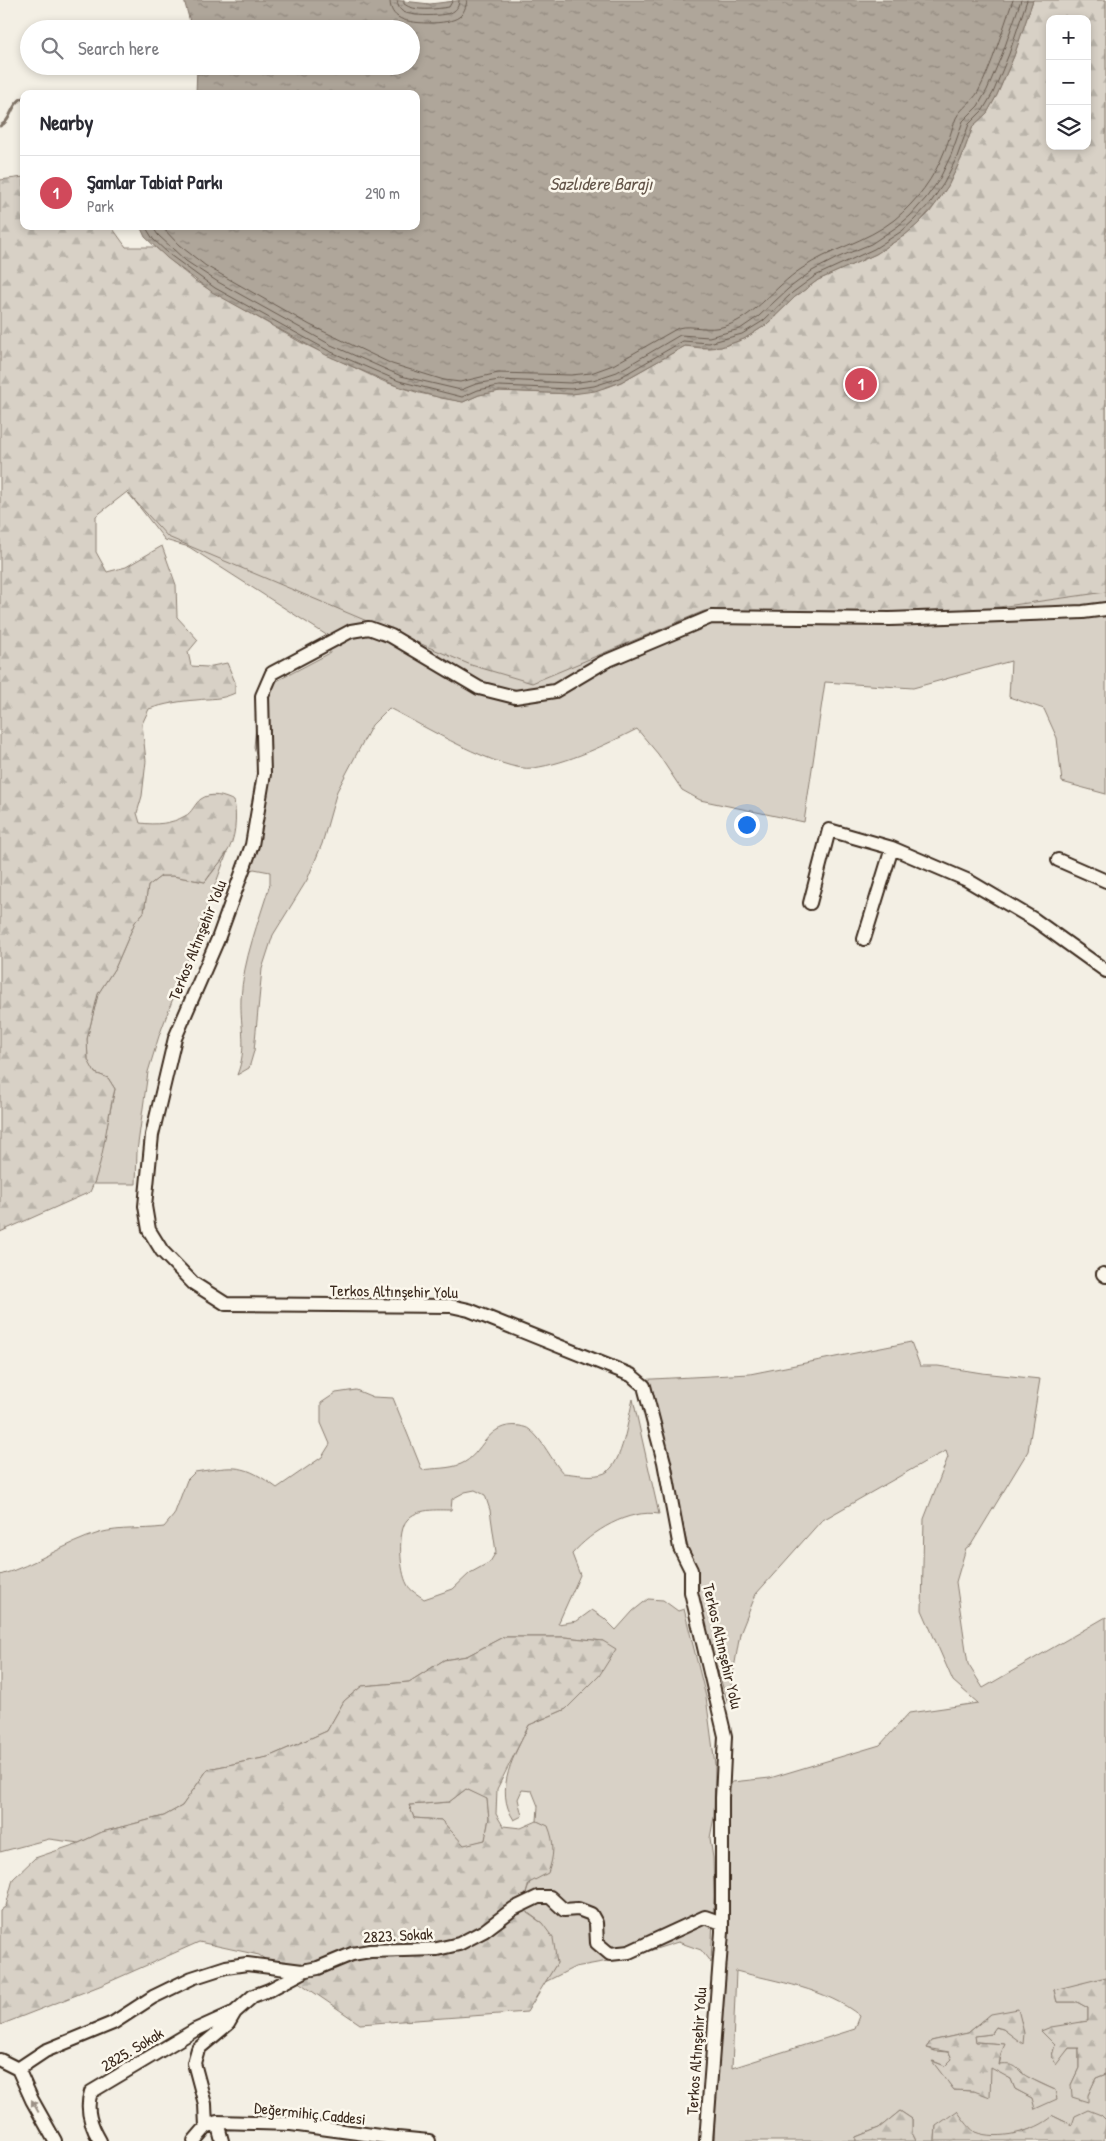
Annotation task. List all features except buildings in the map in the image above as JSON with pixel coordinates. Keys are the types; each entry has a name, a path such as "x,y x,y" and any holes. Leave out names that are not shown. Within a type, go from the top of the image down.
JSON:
{"street":[{"name":"Terkos Altınşehir Yolu","path":"706,2141 722,1923 722,1798 725,1736 691,1592 691,1570 680,1548 664,1462 644,1386 631,1375 469,1310 451,1306 226,1304 193,1283 162,1251 149,1230 145,1206 152,1135 175,1038 218,939 252,845 264,774 262,696 272,673 352,631 370,628 391,636 478,688 515,697 555,691 604,662 711,617 890,619 1083,612 1106,609"},
{"path":"810,903 829,830 892,848 967,880 1035,920 1106,971"},
{"path":"864,939 892,848"},
{"path":"1058,860 1106,880"},
{"name":"2823. Sokak","path":"18,2069 45,2051 113,2022 153,1998 200,1975 226,1967 247,1964 302,1971 318,1968 352,1954 370,1950 438,1950 459,1944 484,1931 514,1909 538,1897 550,1897 564,1910 578,1909 591,1914 596,1923 597,1943 610,1954 629,1952 705,1917 722,1923"},
{"path":"222,2141 212,2124 194,2063 198,2049 228,2024 235,2012 253,1996 308,1970"},
{"name":"2825. Sokak","path":"100,2141 93,2130 89,2114 88,2101 91,2092 195,2030 235,2012"},
{"path":"0,2060 18,2069 32,2100 55,2141"},
{"path":"194,2141 212,2124"},
{"name":"Değermihiç Caddesi","path":"212,2124 291,2124 387,2138 429,2141"}],"green space":[{"path":"1033,0 1106,0 1106,794 1062,782 1057,738 1044,709 1009,697 1011,661 913,688 825,682 804,822 700,800 682,790 658,754 637,729 573,758 546,766 519,768 461,746 389,708 372,725 337,791 322,844 307,880 273,935 262,969 254,1051 249,1068 237,1075 243,1046 242,984 252,941 270,884 270,872 254,869 243,873 259,763 254,747 259,706 273,683 330,653 328,636 189,547 165,540 127,491 155,247 195,281 300,342 543,394 581,393 980,120"},
{"path":"1033,0 1106,0 1106,592 963,612 704,611 532,683 471,665 168,537 127,492 96,516 96,552 107,572 126,567 162,546 176,585 177,617 198,640 188,652 191,666 207,667 227,663 235,682 235,693 225,697 178,702 149,709 142,724 146,761 142,796 137,813 140,823 158,824 180,819 187,815 201,799 209,796 218,796 234,801 234,835 226,854 205,882 173,876 161,876 148,886 144,912 135,922 116,966 98,994 87,1039 88,1060 95,1073 108,1078 115,1089 99,1169 90,1192 0,1232 0,180 20,178 20,230 114,230 126,247 155,247 195,281 300,342 385,382 419,393 463,402 479,395 500,391 572,394 608,387 621,382 685,346 701,348 721,347 744,339 766,325 795,297 818,280 876,254 918,224 930,212 948,186 961,159 973,126 987,113 1014,56"},
{"path":"227,853 159,1036 148,1072 137,1151 136,1184 94,1184 115,1089 108,1078 95,1073 88,1061 87,1039 98,994 116,966 135,922 144,912 148,886 161,876 173,876 205,882"},
{"path":"911,1342 920,1366 938,1366 1040,1379 1028,1451 971,1545 966,1548 956,1582 968,1664 983,1688 1106,1617 1106,1979 1054,1990 1057,2002 1077,2002 1088,2008 1088,2021 1041,2031 1055,2045 1052,2056 1064,2054 1069,2048 1079,2048 1079,2068 1071,2085 1088,2095 1096,2078 1106,2074 1106,2120 1101,2115 1072,2125 1053,2116 1043,2125 1010,2136 992,2139 974,2132 936,2126 935,2141 916,2141 912,2133 912,2119 900,2111 879,2128 856,2137 856,2141 714,2141 725,1803 732,1782 770,1778 880,1745 909,1713 978,1703 953,1681 922,1610 924,1519 948,1457 946,1451 821,1521 756,1594 740,1634 728,1703 701,1618 695,1572 654,1425 642,1393 633,1380 750,1374","holes":["736,1971 817,1992 847,2006 860,2016 855,2029 732,2068","991,2014 1023,2043 1003,2029 995,2027 991,2034 974,2036 976,2042 1004,2044 999,2065 1020,2069 1025,2076 1055,2090 1032,2098 1015,2089 1011,2079 991,2067 989,2083 974,2091 954,2090 933,2061 945,2066 952,2059 949,2052 926,2048 931,2041 968,2033"]},
{"path":"356,1390 373,1397 393,1398 422,1470 457,1466 475,1454 492,1433 509,1426 520,1426 528,1428 535,1434 563,1473 590,1475 605,1473 616,1460 624,1440 633,1399 659,1514 647,1513 623,1518 600,1530 580,1545 572,1554 580,1575 558,1624 577,1621 592,1610 604,1618 616,1630 633,1611 648,1599 663,1600 678,1611 684,1609 706,1697 715,1765 714,1817 710,1838 713,1858 714,1896 711,1963 701,1950 678,1942 630,1957 575,1967 545,1982 557,1963 542,1923 527,1912 524,1900 548,1827 537,1821 538,1806 532,1791 522,1790 518,1799 522,1816 514,1820 508,1808 506,1796 508,1772 529,1725 566,1709 603,1641 564,1637 503,1637 467,1656 444,1660 409,1682 362,1686 344,1701 327,1731 268,1757 208,1769 182,1806 164,1816 102,1832 79,1843 49,1839 0,1852 0,1575 99,1533 115,1530 164,1527 174,1515 187,1480 195,1472 220,1468 239,1468 256,1474 277,1488 322,1457 330,1444 321,1423 321,1403 336,1393","holes":["475,1490 485,1495 490,1510 496,1552 490,1562 470,1573 453,1589 424,1599 408,1586 405,1578 401,1561 401,1542 404,1525 416,1513 451,1510 452,1499 465,1492"]},
{"path":"503,1637 564,1637 603,1641 616,1649 599,1676 566,1709 529,1725 497,1789 496,1814 503,1826 521,1828 537,1821 548,1826 553,1844 552,1861 548,1873 529,1883 524,1900 527,1913 542,1923 553,1938 557,1963 527,2012 360,2024 259,1955 199,1942 102,1985 0,2025 0,1911 6,1906 13,1879 35,1858 79,1843 102,1832 164,1816 182,1806 208,1769 268,1757 327,1731 344,1701 362,1686 409,1682 444,1660 467,1656","holes":["466,1789 487,1799 489,1818 485,1840 464,1845 441,1820 414,1818 409,1805 449,1802"]},
{"path":"466,1789 487,1798 489,1818 485,1840 464,1846 441,1820 414,1818 409,1805 449,1802"},
{"path":"1102,1978 1106,1979 1106,2074 1096,2078 1088,2095 1088,2102 1072,2097 1071,2085 1079,2068 1079,2048 1069,2048 1056,2065 1052,2056 1055,2045 1041,2031 1051,2027 1088,2021 1088,2008 1077,2002 1057,2002 1054,1990"},
{"path":"1018,2009 1024,2033 1023,2044 1003,2029 996,2027 991,2034 975,2036 976,2042 1005,2044 999,2065 1014,2066 1028,2077 1055,2090 1057,2099 1035,2109 1032,2098 1015,2089 1011,2079 991,2068 990,2097 974,2091 954,2090 932,2061 945,2066 952,2059 949,2052 926,2048 931,2041 968,2033 991,2014"},
{"path":"1088,2110 1101,2115 1106,2120 1104,2141 935,2141 936,2126 957,2111 975,2132 994,2136 1016,2133 1036,2127 1053,2116 1072,2125 1075,2116"},
{"path":"900,2111 912,2119 912,2133 916,2141 856,2141 856,2137 879,2128"}],"water":[{"name":"Sazlıdere Barajı","path":"184,0 394,0 430,4 463,0 1033,0 1014,56 997,95 987,113 973,126 961,159 948,186 935,205 905,235 876,254 818,280 795,297 766,325 744,339 721,347 685,346 621,382 595,391 572,394 500,391 479,395 463,402 397,386 326,355 212,292 167,258 145,237 142,230 420,230 420,90 196,90 197,75 420,75 420,20 190,20"}],"waterway":[{"path":"0,126 7,120 20,99"}],"place":[{"name":"Şamlar Tabiat Parkı","path":"861,384"}]}
